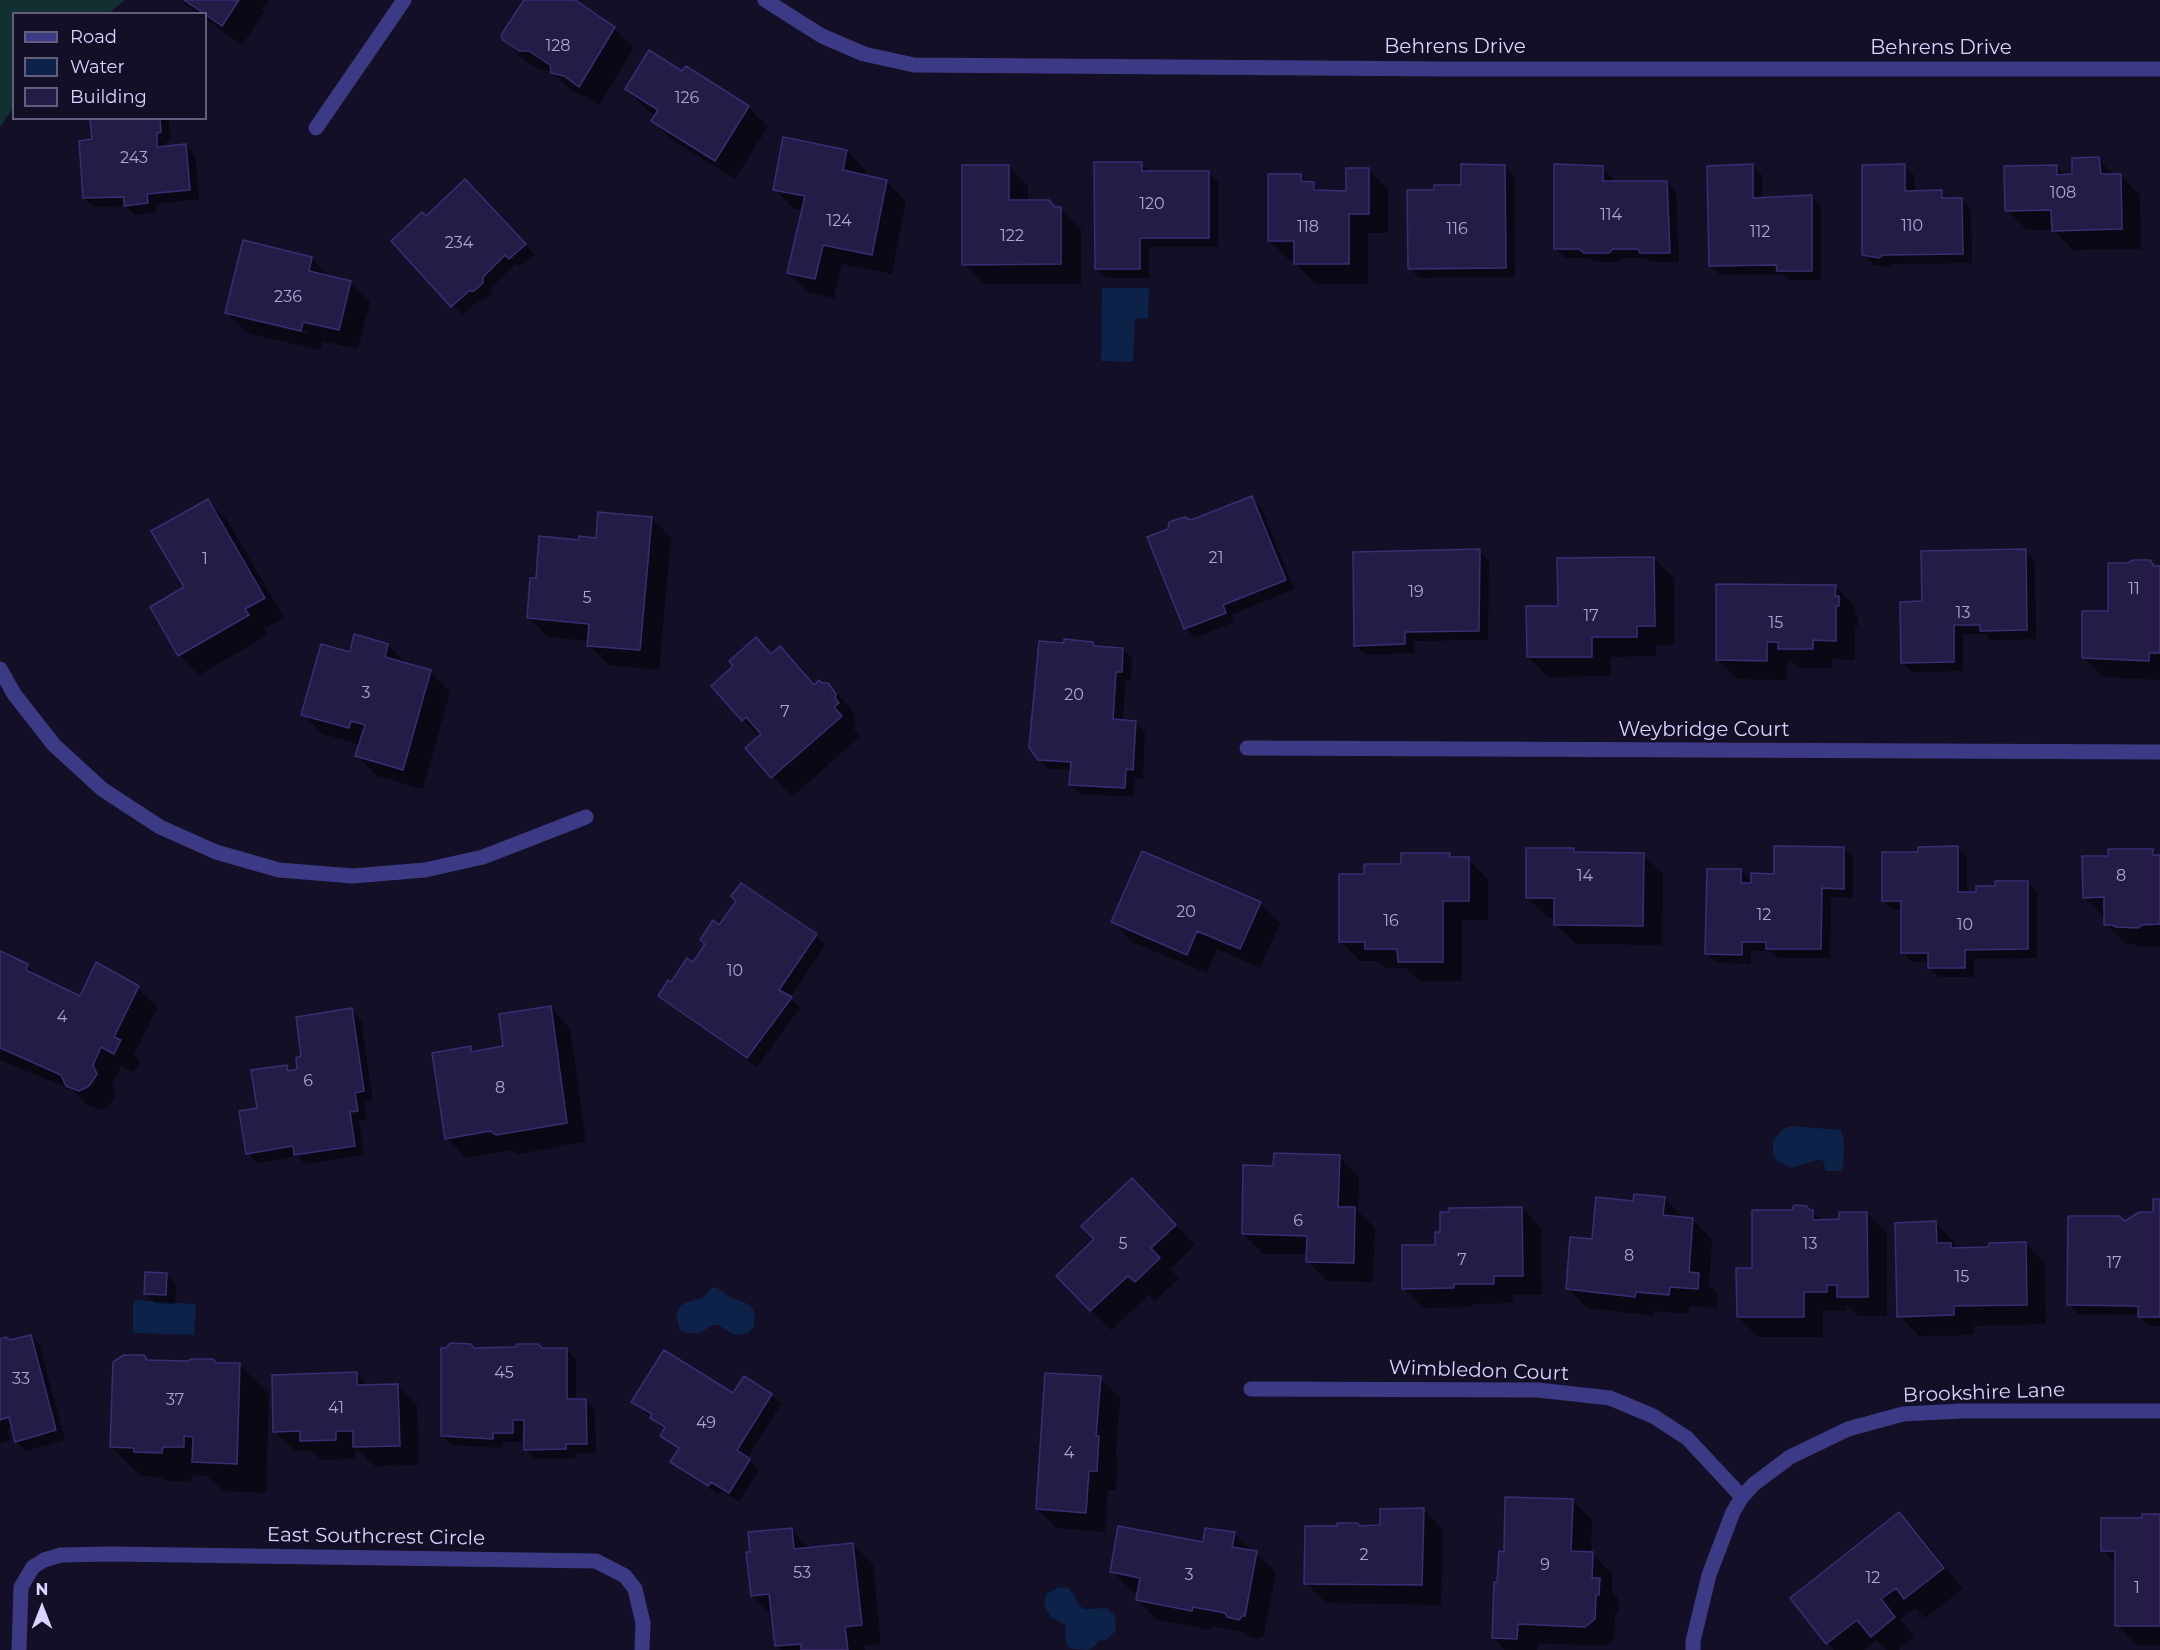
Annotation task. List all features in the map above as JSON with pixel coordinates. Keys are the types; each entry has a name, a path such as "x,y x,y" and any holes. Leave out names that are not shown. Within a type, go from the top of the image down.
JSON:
{"street":[{"path":"316,128 404,0"},
{"name":"Behrens Drive","path":"765,0 822,36 864,54 914,65 1446,69 2160,69"},
{"path":"0,669 14,694 54,745 102,789 160,827 216,852 279,870 353,876 425,870 483,857 586,817"},
{"name":"Weybridge Court","path":"1247,748 2160,752"},
{"name":"Wimbledon Court","path":"1251,1389 1538,1390 1610,1398 1653,1416 1687,1438 1742,1497"},
{"name":"Brookshire Lane","path":"1693,1650 1709,1575 1733,1512 1742,1497 1754,1484 1790,1457 1848,1429 1903,1414 1961,1411 2160,1411"},
{"name":"East Southcrest Circle","path":"18,1650 21,1587 33,1568 44,1560 61,1555 111,1554 596,1561 625,1576 634,1589 643,1623 642,1650"}],"green space":[{"path":"0,0 125,0 110,12 12,12 12,109 0,127"}],"water":[{"path":"1102,288 1149,288 1148,319 1135,318 1133,362 1101,361"},
{"path":"1790,1126 1841,1130 1844,1142 1843,1171 1825,1171 1824,1162 1820,1159 1792,1168 1778,1162 1773,1155 1773,1141 1783,1129"},
{"path":"713,1287 751,1307 755,1313 754,1326 748,1333 735,1335 718,1325 712,1325 700,1333 686,1333 680,1330 676,1315 680,1306 702,1298"},
{"path":"136,1300 194,1304 196,1306 194,1335 133,1333 133,1304"},
{"path":"1059,1587 1068,1588 1076,1597 1077,1603 1084,1609 1107,1608 1115,1616 1116,1631 1106,1640 1098,1641 1089,1650 1071,1649 1066,1643 1065,1625 1050,1616 1044,1605 1046,1594"}],"building":[{"path":"184,0 239,0 222,26 207,16 207,12 202,12"},
{"path":"524,0 575,0 615,27 579,87 564,76 551,73 550,65 529,51 519,51 503,40 501,35"},
{"path":"649,50 682,71 686,66 749,106 715,161 651,121 658,110 625,89"},
{"path":"90,120 160,120 161,132 157,133 157,147 186,144 190,190 147,194 148,203 124,206 124,197 83,198 79,141 92,139"},
{"path":"783,137 847,150 843,170 887,180 872,255 823,245 815,279 787,273 805,196 773,190"},
{"path":"2099,157 2101,174 2121,174 2122,229 2052,231 2051,210 2005,211 2004,166 2057,165 2057,175 2072,174 2072,158"},
{"path":"1094,162 1142,162 1142,171 1209,171 1209,238 1140,238 1140,269 1095,269"},
{"path":"1461,164 1505,165 1506,268 1408,269 1407,190 1434,190 1434,185 1461,185"},
{"path":"1554,164 1603,166 1603,181 1667,181 1670,253 1640,253 1638,249 1613,249 1609,253 1584,253 1579,249 1554,249"},
{"path":"1753,164 1753,198 1812,195 1812,271 1777,271 1776,265 1709,266 1707,166"},
{"path":"1905,164 1905,191 1942,190 1942,198 1962,198 1963,254 1883,255 1879,258 1862,255 1862,165"},
{"path":"962,165 1009,165 1009,200 1049,200 1055,207 1061,207 1061,264 962,265"},
{"path":"1346,168 1369,168 1369,214 1349,214 1349,264 1294,264 1294,241 1268,241 1268,174 1301,174 1301,181 1314,182 1314,190 1346,191"},
{"path":"465,179 526,244 509,259 505,255 483,277 483,283 474,291 469,291 451,307 391,241 422,212 426,216"},
{"path":"243,240 312,257 309,271 351,281 339,330 303,322 301,331 225,313"},
{"path":"1252,496 1286,580 1223,605 1226,613 1184,629 1147,537 1168,529 1169,522 1185,517 1191,520"},
{"path":"208,499 265,598 245,609 249,615 178,656 150,607 184,587 151,531"},
{"path":"598,512 652,517 640,650 587,646 589,624 527,618 530,578 536,578 539,536 579,540 579,536 596,538"},
{"path":"1480,549 1479,631 1405,632 1405,644 1354,646 1353,552"},
{"path":"2026,549 2027,630 1980,631 1980,625 1954,625 1954,662 1901,663 1900,602 1922,601 1921,551"},
{"path":"1654,557 1655,626 1637,626 1637,637 1592,637 1592,657 1527,657 1526,606 1558,606 1557,558"},
{"path":"2133,560 2150,560 2154,566 2160,566 2160,653 2149,653 2149,661 2082,658 2082,611 2108,611 2108,563 2128,563"},
{"path":"1716,584 1836,585 1835,596 1839,596 1839,606 1836,606 1836,641 1813,640 1813,649 1778,649 1778,642 1767,642 1767,661 1716,660"},
{"path":"354,634 388,644 385,657 431,670 403,770 355,756 365,725 351,721 349,728 301,715 321,644 350,652"},
{"path":"756,637 771,654 780,646 814,685 819,680 822,683 828,683 839,703 834,707 842,716 771,778 745,748 761,734 746,717 742,721 711,686 733,666 729,661"},
{"path":"1064,639 1093,642 1094,646 1123,648 1122,672 1116,672 1113,719 1136,721 1133,770 1126,769 1125,788 1069,785 1071,762 1038,760 1029,747 1039,641 1064,643"},
{"path":"1774,846 1844,847 1844,889 1822,888 1821,949 1766,949 1766,942 1742,942 1742,955 1705,954 1707,869 1741,869 1741,883 1751,883 1751,873 1774,874"},
{"path":"1958,846 1958,892 1976,892 1976,886 1995,886 1995,881 2028,881 2028,949 1965,950 1965,968 1928,968 1928,953 1901,953 1901,901 1882,901 1882,852 1918,852 1918,847"},
{"path":"1526,848 1574,848 1574,852 1644,853 1643,926 1554,925 1554,898 1526,898"},
{"path":"2108,849 2153,849 2153,855 2160,855 2160,924 2142,925 2138,928 2104,925 2104,897 2083,898 2082,856 2108,856"},
{"path":"1142,851 1261,902 1240,949 1197,931 1187,955 1111,922"},
{"path":"1401,853 1450,853 1450,857 1469,857 1469,901 1443,901 1443,962 1398,962 1397,949 1365,949 1365,942 1339,942 1339,874 1364,874 1364,864 1401,864"},
{"path":"741,883 817,934 779,990 792,997 747,1058 658,996 668,980 671,982 687,958 693,962 705,944 700,940 713,920 719,925 736,901 731,896"},
{"path":"0,951 28,964 26,970 80,996 96,962 139,986 114,1037 121,1040 114,1054 101,1047 93,1065 97,1074 89,1086 79,1091 66,1086 61,1075 0,1048"},
{"path":"551,1006 567,1123 496,1135 490,1131 445,1139 432,1053 471,1046 471,1052 503,1046 499,1014"},
{"path":"352,1008 364,1091 355,1093 358,1111 350,1112 355,1146 294,1155 293,1146 246,1154 239,1111 257,1108 251,1070 287,1065 288,1071 297,1069 296,1058 301,1056 296,1017"},
{"path":"1274,1153 1340,1155 1338,1207 1355,1207 1354,1263 1306,1262 1307,1236 1242,1234 1243,1165 1273,1166"},
{"path":"1132,1178 1176,1225 1151,1248 1160,1258 1135,1282 1128,1276 1090,1311 1056,1276 1094,1239 1081,1226"},
{"path":"1634,1194 1665,1197 1663,1215 1693,1218 1689,1272 1699,1273 1698,1289 1670,1287 1669,1295 1636,1292 1635,1297 1566,1289 1570,1237 1592,1239 1596,1197 1633,1201"},
{"path":"2153,1199 2160,1199 2160,1317 2138,1317 2138,1306 2067,1305 2068,1216 2119,1216 2125,1221 2139,1212 2153,1212"},
{"path":"1794,1205 1806,1206 1813,1210 1813,1220 1839,1219 1839,1212 1867,1212 1868,1297 1837,1297 1837,1285 1827,1285 1827,1292 1804,1292 1804,1317 1737,1317 1736,1268 1752,1268 1752,1210 1792,1210"},
{"path":"1522,1207 1523,1276 1494,1276 1494,1284 1454,1284 1454,1288 1402,1289 1402,1245 1435,1245 1435,1232 1440,1232 1440,1212 1449,1212 1449,1208"},
{"path":"1936,1221 1937,1243 1951,1243 1951,1248 1988,1247 1989,1243 2026,1242 2027,1305 1954,1306 1954,1315 1897,1317 1895,1223"},
{"path":"145,1272 167,1273 166,1295 144,1294"},
{"path":"31,1335 56,1430 15,1442 9,1417 0,1420 0,1339 6,1337 10,1340"},
{"path":"450,1343 471,1344 474,1348 538,1344 542,1348 567,1348 567,1399 586,1399 587,1444 566,1444 566,1449 524,1450 524,1420 513,1420 513,1433 493,1433 493,1439 441,1436 441,1348 446,1348"},
{"path":"664,1350 733,1393 744,1376 772,1394 737,1450 750,1459 729,1493 711,1482 708,1486 670,1462 679,1448 660,1436 665,1427 650,1418 652,1414 631,1402"},
{"path":"124,1355 144,1355 147,1360 213,1359 216,1363 240,1363 237,1464 192,1462 193,1437 184,1436 184,1447 163,1447 162,1453 134,1452 134,1448 110,1447 113,1362"},
{"path":"357,1372 357,1385 398,1384 400,1446 353,1447 353,1431 336,1431 336,1440 300,1441 300,1431 273,1432 272,1375"},
{"path":"1045,1373 1101,1376 1096,1436 1099,1436 1097,1471 1089,1471 1086,1513 1036,1509"},
{"path":"1505,1497 1573,1499 1571,1551 1593,1552 1592,1578 1600,1578 1599,1595 1596,1595 1595,1619 1585,1627 1518,1624 1517,1639 1492,1638 1494,1582 1497,1582 1499,1551 1504,1552"},
{"path":"1424,1508 1422,1585 1304,1584 1305,1526 1337,1526 1337,1523 1358,1523 1359,1526 1380,1525 1380,1509"},
{"path":"1899,1512 1944,1568 1904,1599 1896,1588 1881,1599 1895,1617 1871,1637 1857,1620 1826,1644 1790,1598"},
{"path":"2142,1514 2160,1514 2160,1626 2115,1626 2115,1551 2101,1551 2101,1518 2142,1518"},
{"path":"1118,1526 1203,1542 1205,1528 1235,1532 1232,1547 1257,1551 1245,1616 1239,1620 1227,1617 1225,1613 1193,1607 1192,1611 1136,1600 1140,1578 1110,1572"},
{"path":"792,1528 794,1549 853,1543 862,1625 845,1627 848,1650 801,1650 801,1644 775,1646 769,1594 751,1596 746,1552 750,1552 748,1532"}]}
